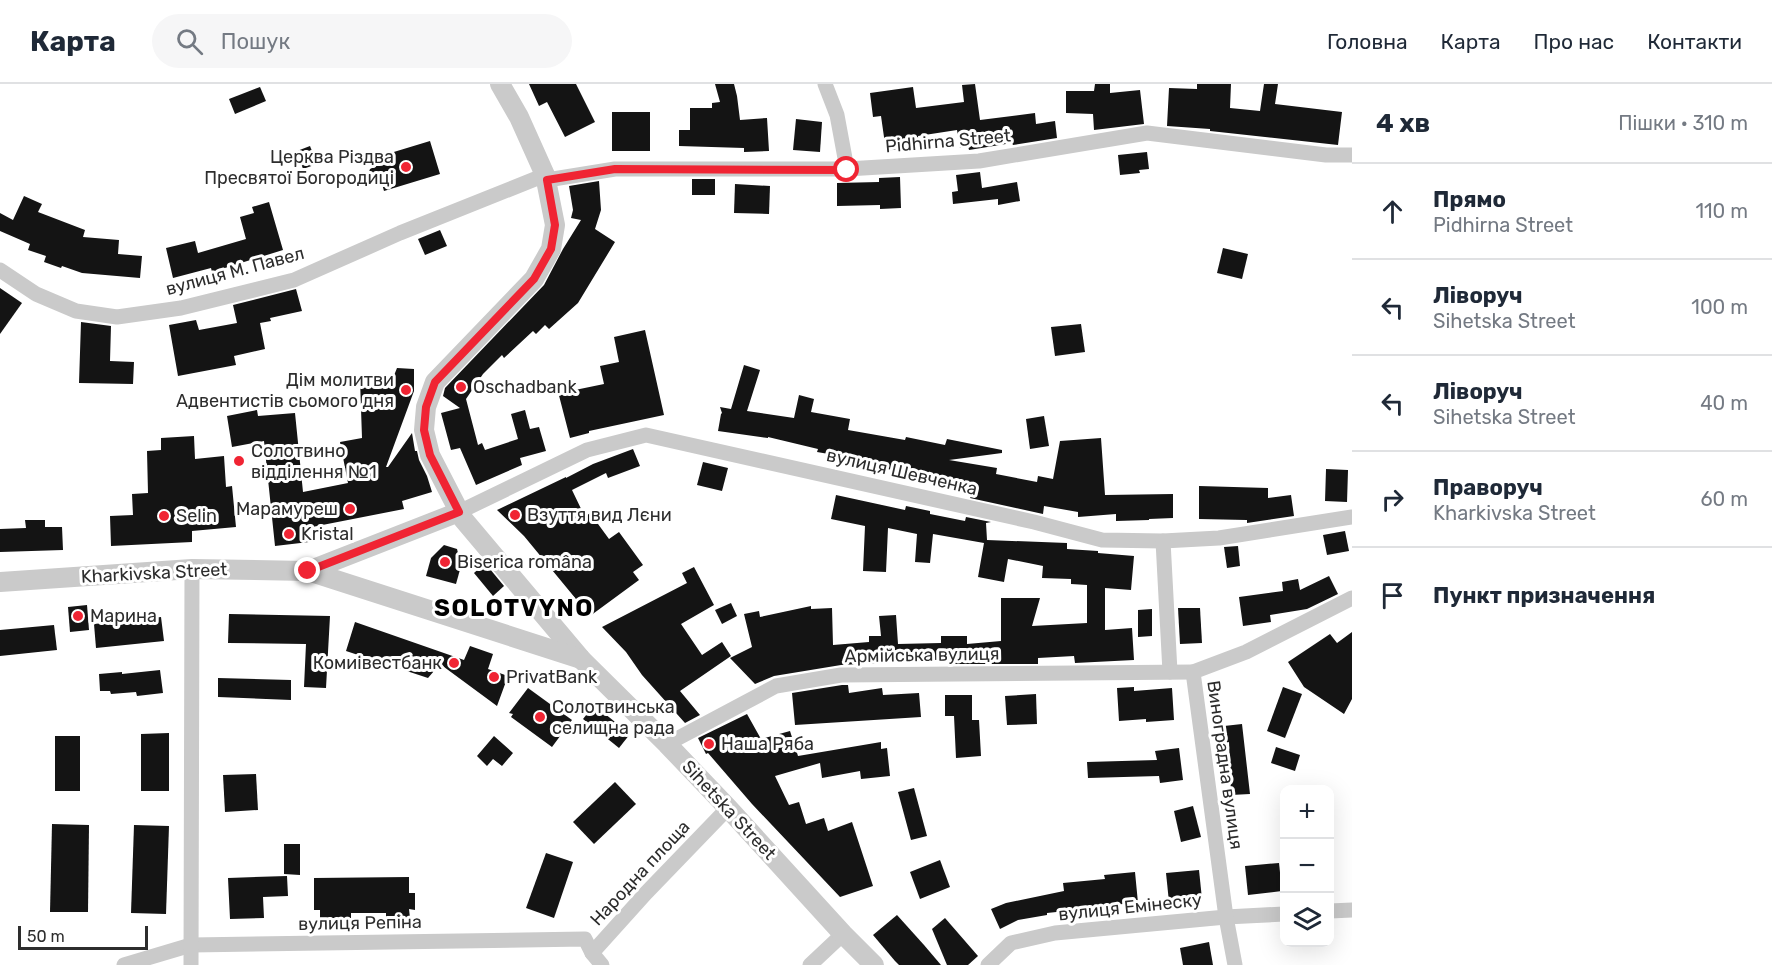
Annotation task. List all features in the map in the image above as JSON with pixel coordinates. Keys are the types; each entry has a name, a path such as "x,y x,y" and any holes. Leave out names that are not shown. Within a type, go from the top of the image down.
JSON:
{"street":[{"name":"Sihetska Street","path":"500,84 519,117 546,177 555,225 551,249 534,279 435,382 426,407 424,430 430,455 463,519 581,659 667,744 874,965"},
{"path":"825,84 837,115 847,170"},
{"name":"Pidhirna Street","path":"546,177 615,169 847,170 979,160 1147,134 1326,155 1352,155"},
{"name":"вулиця М. Павел","path":"0,270 36,294 76,311 117,317 181,308 294,280 400,233 546,177"},
{"name":"вулиця Шевченка","path":"459,512 587,450 646,435 1034,522 1102,540 1163,542 1219,538 1352,517"},
{"name":"Kharkivska Street","path":"308,571 459,512"},
{"path":"1163,542 1170,672"},
{"path":"191,965 192,568"},
{"name":"Kharkivska Street","path":"0,582 192,568 308,571 581,659"},
{"name":"Виноградна вулиця","path":"1235,965 1226,917 1193,672 1246,652 1352,598"},
{"name":"Армійська вулиця","path":"667,744 776,686 841,675 1193,672"},
{"name":"Народна площа","path":"602,965 592,953 728,808"},
{"path":"1334,912 1352,910"},
{"name":"вулиця Емінеску","path":"988,965 1011,943 1055,933 1280,914"},
{"path":"810,965 843,934"},
{"name":"вулиця Репіна","path":"124,965 190,945 585,939 592,953"}],"building":[{"path":"529,84 576,84 595,122 565,137 547,102 539,106"},
{"path":"715,84 734,84 740,120 767,118 769,151 744,152 744,148 679,146 679,130 690,130 690,108 712,108 712,103 720,102"},
{"path":"975,84 980,120 1035,113 1036,124 1055,121 1057,138 969,150 968,146 960,148 957,130 918,136 919,146 886,151 881,116 873,117 870,93 913,87 916,108 964,102 962,85"},
{"path":"1095,84 1110,84 1110,93 1140,90 1144,124 1094,130 1093,114 1066,113 1066,91 1094,91"},
{"path":"1197,84 1231,84 1230,108 1260,111 1264,84 1278,84 1275,104 1342,112 1338,145 1167,126 1169,88 1197,89"},
{"path":"260,87 266,101 235,114 229,99"},
{"path":"612,112 650,112 650,151 612,151"},
{"path":"796,119 822,122 820,152 793,150"},
{"name":"Церква Різдва Пресвятої Богородиці","path":"430,141 440,174 384,191 382,184 375,185 370,181 368,175 370,169 376,166 374,158"},
{"path":"310,146 317,164 303,169 297,151"},
{"path":"1147,152 1149,169 1139,170 1140,173 1120,175 1118,155"},
{"path":"980,172 982,188 1017,182 1020,201 998,205 998,199 953,204 952,192 958,191 956,175"},
{"path":"900,177 901,208 880,209 880,205 837,206 837,183 879,182 879,178"},
{"path":"692,179 715,179 715,195 692,195"},
{"path":"599,181 601,210 595,229 615,242 578,303 549,329 545,325 536,334 533,331 504,358 502,355 483,374 466,399 478,445 482,443 485,450 518,439 511,414 525,410 530,429 539,427 546,451 520,458 522,465 476,485 460,448 451,450 441,413 460,408 443,396 445,388 544,285 581,220 571,218 573,210 569,186"},
{"path":"735,184 770,186 769,214 734,213"},
{"path":"24,196 42,204 38,212 85,230 83,237 119,240 118,254 142,256 140,278 82,273 62,266 61,268 44,262 46,256 28,250 30,244 0,231 0,213 13,220"},
{"path":"269,202 283,250 212,272 211,268 173,278 166,248 195,241 198,253 246,239 240,217 254,213 252,207"},
{"path":"440,230 447,246 425,255 418,239"},
{"path":"1223,248 1248,254 1242,279 1217,273"},
{"path":"0,288 22,303 0,334"},
{"path":"296,289 302,311 270,318 271,321 260,323 265,349 234,356 236,365 178,376 169,325 196,320 199,330 237,323 233,305"},
{"path":"81,322 111,326 110,361 134,362 133,384 79,383"},
{"path":"1081,324 1085,352 1055,356 1051,327"},
{"path":"645,330 664,415 589,431 589,433 570,438 556,384 573,380 575,390 604,384 600,366 619,362 614,337"},
{"path":"744,365 760,370 747,411 794,418 799,395 814,399 811,412 850,419 848,430 905,440 906,437 945,445 947,439 1002,450 1002,453 949,460 997,468 996,474 1037,482 1038,476 1053,479 1060,441 1101,438 1105,495 1173,494 1173,518 1116,521 1116,514 1078,517 1078,512 1044,506 1043,514 970,498 971,490 948,486 949,484 899,471 857,464 858,459 817,452 818,449 768,437 718,431 722,413 720,407 731,409"},
{"path":"397,368 414,369 414,391 386,467 412,433 415,451 417,451 432,492 402,501 404,509 307,528 309,542 275,546 264,441 232,447 227,416 257,410 258,416 295,413 303,492 348,483 340,442 362,438 360,379 393,378"},
{"path":"1044,416 1049,446 1030,449 1026,419"},
{"path":"194,436 195,459 224,456 226,487 232,486 236,527 192,531 192,542 111,546 110,516 133,515 132,494 148,493 147,451 161,450 161,438"},
{"path":"633,449 640,466 608,478 606,473 572,490 585,517 590,513 609,539 619,532 643,565 633,572 639,580 590,616 524,536 497,510 593,464"},
{"path":"703,462 728,468 722,491 697,485"},
{"path":"1326,469 1348,470 1347,502 1325,501"},
{"path":"1199,486 1268,488 1268,498 1291,495 1294,516 1247,523 1247,520 1199,519"},
{"path":"836,495 905,510 906,506 930,511 930,514 965,521 966,517 991,522 986,523 987,540 1067,543 1067,549 1134,556 1131,590 1105,588 1105,630 1132,628 1134,660 1075,663 1074,656 1038,658 1038,664 954,664 953,659 841,665 774,676 755,684 730,658 752,647 744,614 759,611 760,617 811,606 811,609 832,608 833,645 869,642 869,636 881,636 879,616 896,615 898,644 941,643 941,636 967,636 967,644 1001,641 1001,598 1040,598 1032,626 1087,623 1087,585 1071,584 1071,579 1042,578 1043,566 1008,559 1004,582 978,577 984,543 933,534 930,563 915,562 917,534 888,528 886,572 863,571 865,526 831,519"},
{"path":"25,520 45,520 45,527 62,527 63,550 0,552 0,529 26,528"},
{"path":"1345,531 1349,551 1327,555 1323,535"},
{"name":"Biserica româna","path":"444,545 457,549 461,566 456,584 426,576 431,558"},
{"path":"1238,546 1240,566 1227,568 1224,547"},
{"path":"485,563 504,586 493,596 474,573"},
{"path":"694,567 714,605 681,624 702,655 722,642 731,656 680,691 700,715 685,723 642,675 626,652 602,627 687,583 682,573"},
{"path":"1329,576 1338,594 1307,609 1270,615 1271,622 1243,626 1239,597 1283,591 1282,582 1298,579 1300,590"},
{"path":"731,603 737,616 722,624 715,610"},
{"path":"87,605 89,630 70,632 68,607"},
{"path":"1178,608 1200,608 1202,643 1180,644"},
{"path":"1152,609 1152,636 1138,637 1138,610"},
{"path":"229,614 330,616 326,688 304,687 306,644 228,643"},
{"path":"161,617 164,641 96,648 94,624"},
{"path":"355,622 464,660 470,646 493,654 488,669 508,676 497,706 440,664 428,678 346,651"},
{"path":"54,625 57,650 0,656 0,630"},
{"path":"1352,632 1352,699 1344,714 1304,687 1288,662 1330,634 1337,643"},
{"path":"160,670 163,693 137,696 136,692 111,694 110,691 100,691 99,674"},
{"path":"218,678 291,680 291,700 218,697"},
{"path":"848,685 849,693 882,688 883,695 919,693 921,717 795,725 792,693"},
{"path":"1134,687 1134,691 1172,688 1174,720 1119,721 1117,688"},
{"path":"1283,687 1302,694 1285,738 1267,731"},
{"name":"Солотвинська селищна рада","path":"528,688 572,720 552,747 511,717 513,714 509,713"},
{"path":"1036,694 1037,724 1007,725 1005,696"},
{"path":"945,695 972,695 972,720 979,720 981,756 956,758 954,716 945,716"},
{"path":"594,705 630,734 619,748 583,719"},
{"path":"747,714 761,739 790,731 798,756 881,742 881,749 887,748 890,776 861,779 860,771 822,778 820,763 775,776 789,805 799,802 806,824 824,818 828,831 852,822 873,886 840,897 752,804 708,753 706,754 698,738"},
{"path":"1242,724 1250,794 1231,795 1229,742 1225,743 1224,726"},
{"path":"169,733 169,791 141,791 141,734"},
{"path":"55,736 80,736 80,791 55,791"},
{"path":"494,736 513,753 502,766 493,759 487,766 477,756"},
{"path":"1276,747 1300,755 1295,771 1271,763"},
{"path":"1179,748 1183,780 1160,783 1159,776 1088,778 1087,762 1157,760 1155,751"},
{"path":"256,774 258,810 225,812 223,775"},
{"path":"615,782 636,804 594,844 573,822"},
{"path":"914,788 927,836 911,840 898,792"},
{"path":"1193,806 1201,837 1181,842 1174,811"},
{"path":"52,824 89,825 88,912 50,912"},
{"path":"134,825 169,826 166,914 131,913"},
{"path":"284,844 300,844 300,875 284,874"},
{"path":"546,853 573,862 554,918 526,908"},
{"path":"940,860 950,887 920,899 910,872"},
{"path":"1279,863 1280,891 1248,895 1245,866"},
{"path":"1199,870 1202,899 1169,902 1166,873"},
{"path":"1135,872 1138,903 1094,906 1094,908 1047,913 1047,915 1018,920 1000,929 991,909 1006,903 1064,891 1063,883 1105,879 1104,875"},
{"path":"287,876 288,896 263,897 264,918 230,919 228,878"},
{"path":"409,877 409,893 415,893 415,910 409,909 410,918 386,918 386,913 351,913 351,918 320,918 320,910 314,910 314,878"},
{"path":"897,915 941,965 899,965 895,961 873,935"},
{"path":"945,918 978,956 968,965 947,965 932,929"},
{"path":"1209,942 1213,965 1183,965 1180,948"}],"place":[{"name":"Церква Різдва Пресвятої Богородиці","path":"406,167"},
{"name":"Oschadbank","path":"461,387"},
{"name":"Дім молитви Адвентистів сьомого дня","path":"406,390"},
{"name":"Солотвино відділення №1","path":"239,461"},
{"name":"Марамуреш","path":"350,509"},
{"name":"Взуття вид Лєни","path":"515,515"},
{"name":"Selin","path":"164,516"},
{"name":"Kristal","path":"289,534"},
{"name":"Biserica româna","path":"445,562"},
{"name":"Марина","path":"78,616"},
{"name":"Комиівестбанк","path":"454,663"},
{"name":"PrivatBank","path":"494,677"},
{"name":"Солотвинська селищна рада","path":"540,717"},
{"name":"Наша Ряба","path":"709,744"}],"district":[{"name":"SOLOTVYNO","path":"514,608"}],"route":[{"path":"308,571 459,512 430,455 424,430 426,407 435,382 534,279 551,249 555,225 547,180 615,169 847,170"}]}
